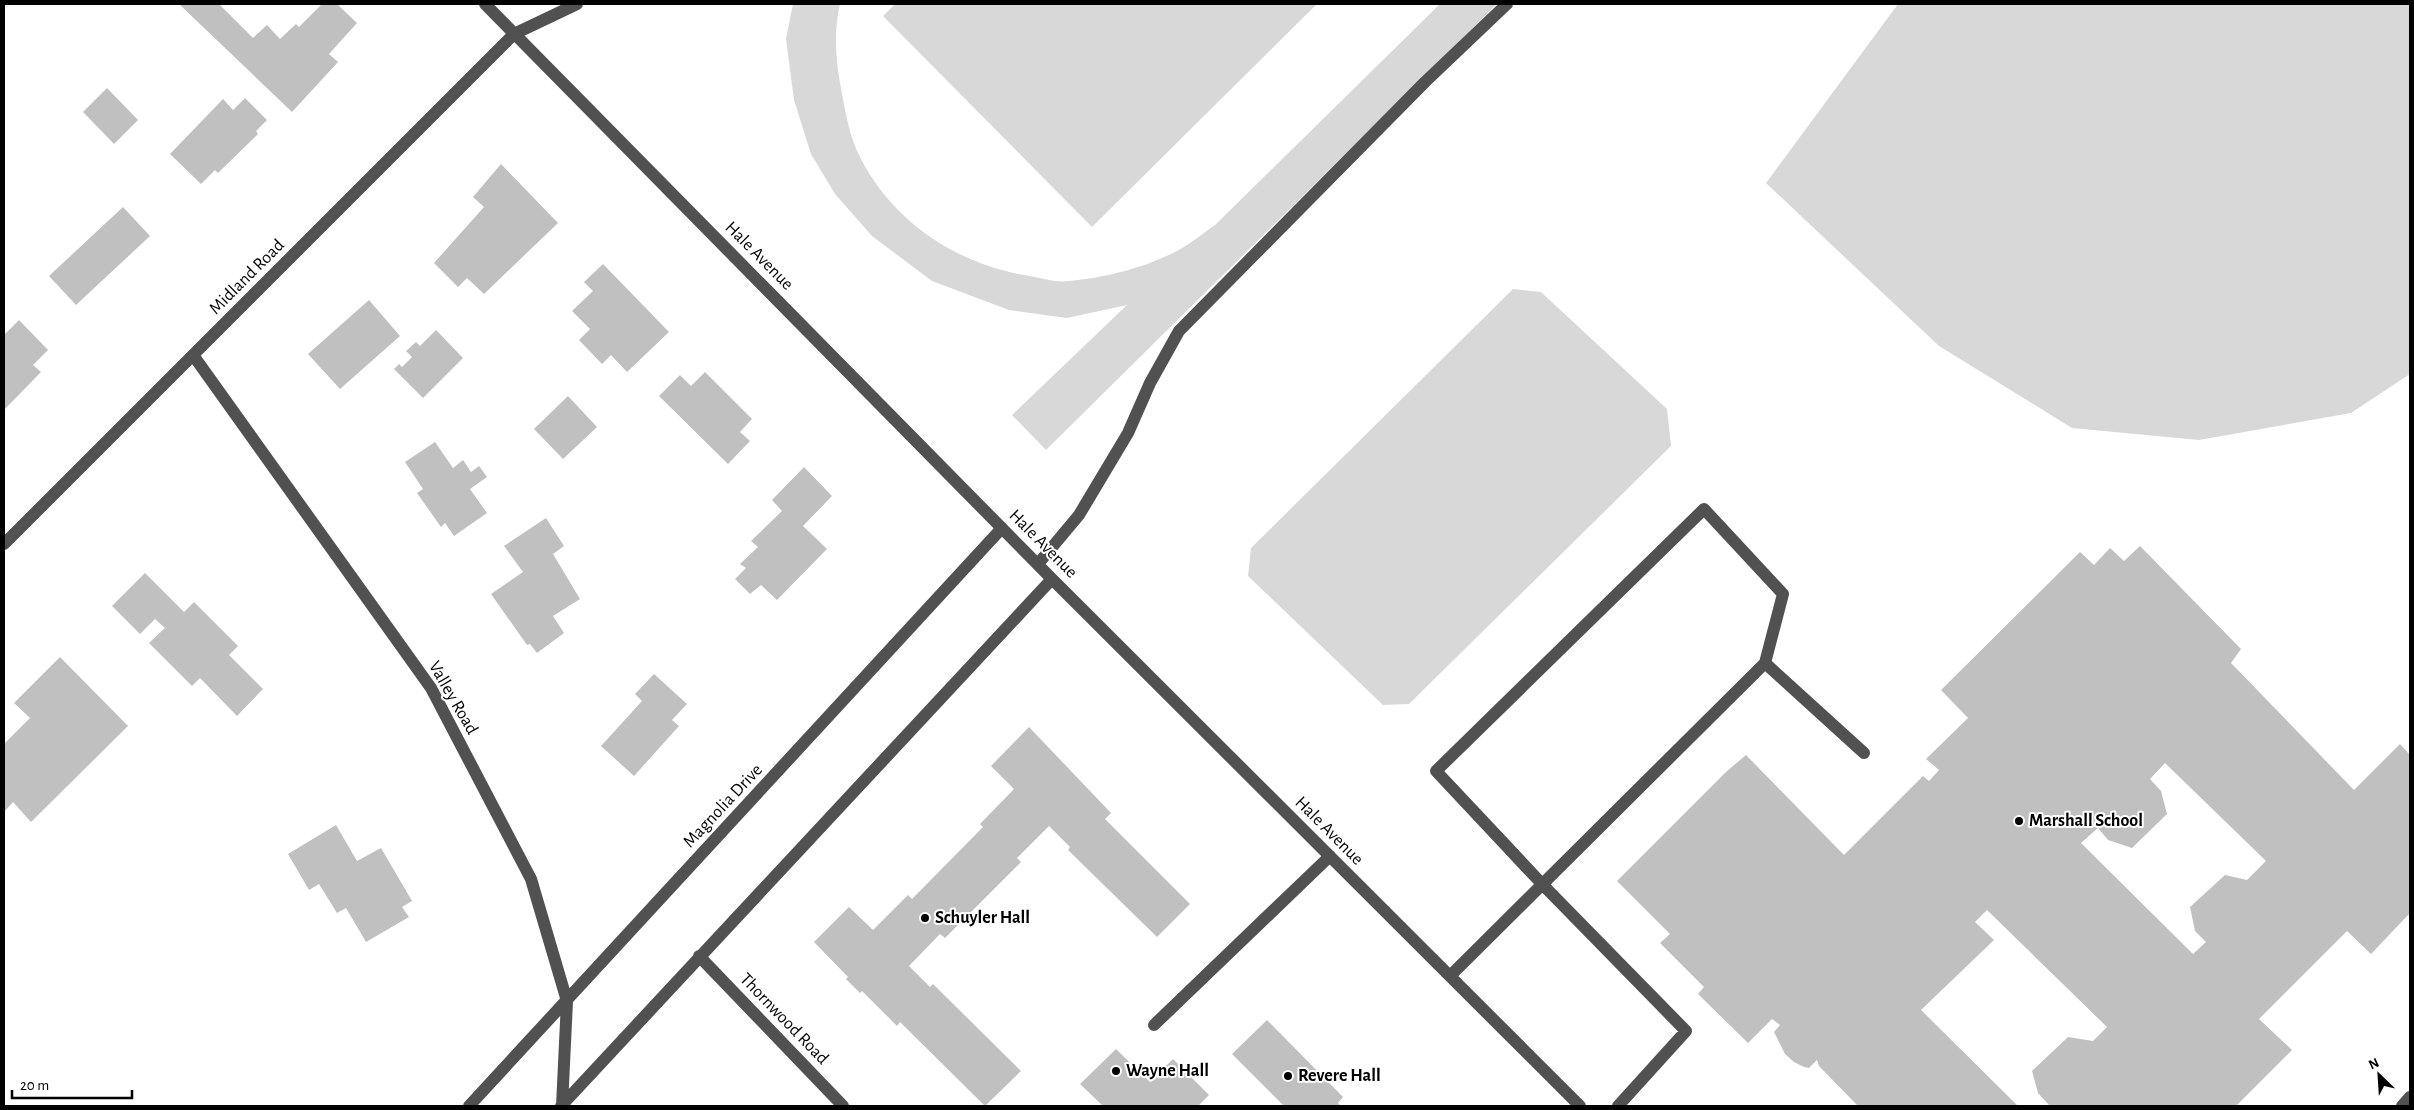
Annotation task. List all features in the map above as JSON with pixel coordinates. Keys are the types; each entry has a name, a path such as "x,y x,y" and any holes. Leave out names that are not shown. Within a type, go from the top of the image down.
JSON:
{"street":[{"name":"Hale Avenue","path":"485,4 1052,579 1580,1106"},
{"name":"Midland Road","path":"4,544 514,34 577,4"},
{"path":"1038,564 1079,515 1128,433 1150,383 1179,331 1425,82 1507,4"},
{"name":"Valley Road","path":"194,355 430,688 531,879 567,1002 562,1106"},
{"path":"1450,976 1542,885 1765,663 1783,594 1704,509 1436,771 1542,885 1686,1031 1618,1106"},
{"name":"Magnolia Drive","path":"469,1106 567,1002 1002,528"},
{"path":"562,1106 699,956 1052,579"},
{"path":"1765,663 1864,753"},
{"path":"1154,1025 1330,856"},
{"name":"Thornwood Road","path":"699,956 842,1106"},
{"path":"2402,1106 2410,1097"}],"shaded area":[{"path":"793,4 840,4 836,37 837,60 849,127 861,159 874,181 890,202 908,220 929,236 974,261 998,269 1046,280 1064,281 1095,278 1121,272 1159,259 1188,244 1215,225 1440,4 1497,4 1046,450 1012,415 1127,305 1067,318 1009,310 932,281 872,236 835,194 811,154 794,100 786,39"},
{"path":"895,4 1317,4 1092,227 883,16"},
{"path":"1898,4 2410,4 2410,374 2351,413 2199,440 2072,428 1939,346 1766,183"},
{"path":"1513,289 1541,292 1667,409 1671,446 1409,704 1383,705 1248,576 1251,548"}],"building":[{"path":"179,4 219,4 253,38 267,25 280,39 296,24 299,27 322,4 337,4 357,23 329,54 338,62 292,112"},
{"path":"107,88 138,120 114,144 83,112"},
{"path":"245,98 267,120 256,131 258,134 218,173 215,170 201,184 170,154 223,99 233,110"},
{"path":"501,164 558,223 484,294 467,278 458,287 434,263 484,207 473,197"},
{"path":"123,207 150,236 76,305 49,276"},
{"path":"603,264 669,332 627,372 611,355 602,364 579,340 590,329 572,311 593,291 584,282"},
{"path":"369,300 400,336 340,389 308,354"},
{"path":"19,320 48,350 33,365 41,372 4,410 4,335"},
{"path":"436,330 463,358 423,398 394,369 399,364 402,367 412,357 406,351 416,342 420,346"},
{"path":"705,372 752,419 740,432 750,441 728,464 659,396 680,375 691,386"},
{"path":"568,396 597,427 563,459 534,429"},
{"path":"435,442 453,468 463,460 471,472 479,466 487,477 470,489 487,513 454,536 445,523 441,527 417,493 423,489 405,462"},
{"path":"804,467 832,496 803,526 827,549 777,600 761,585 750,594 735,579 746,568 740,564 758,547 751,541 782,511 772,500"},
{"path":"546,518 564,546 553,554 580,599 553,616 564,633 537,653 530,644 527,645 491,594 523,572 504,546"},
{"name":"Marshall School","path":"2140,546 2241,649 2231,663 2354,790 2400,744 2410,755 2410,913 2371,954 2347,931 2259,1019 2292,1050 2236,1106 2047,1106 2049,1105 2038,1093 2032,1071 2068,1037 2093,1041 2107,1027 1987,910 1975,922 1994,940 1921,1010 2018,1106 1858,1106 1819,1066 1817,1060 1809,1068 1794,1062 1785,1054 1774,1032 1780,1025 1772,1019 1748,1043 1698,994 1704,987 1660,943 1670,934 1617,881 1727,771 1746,755 1844,855 1923,776 1929,781 1939,770 1926,759 1968,718 1941,690 2080,552 2094,565 2110,548 2124,561","holes":["2165,763 2266,861 2247,880 2225,875 2190,907 2195,931 2206,942 2193,954 2081,843 2098,828 2108,840 2132,848 2167,814 2161,791 2150,779"]},
{"path":"145,573 184,612 194,602 238,646 229,655 263,689 237,716 200,678 192,686 149,643 165,628 155,619 140,634 112,606"},
{"path":"60,657 128,726 31,822 13,802 4,812 4,744 30,718 14,703"},
{"path":"654,674 687,704 672,720 679,726 634,776 601,746 642,701 635,694"},
{"name":"Schuyler Hall","path":"1029,727 1111,813 1105,819 1190,904 1157,937 1068,850 1070,847 1049,826 1017,858 1021,862 945,938 940,934 909,966 930,987 933,984 1021,1071 985,1106 900,1022 897,1026 862,991 860,993 846,979 848,977 814,942 849,907 873,930 908,895 912,899 983,827 980,824 1014,789 991,766"},
{"path":"336,825 357,861 381,848 412,901 402,907 409,917 366,942 346,908 337,913 319,884 309,890 288,854"},
{"name":"Revere Hall","path":"1267,1020 1343,1097 1338,1103 1341,1106 1284,1106 1232,1054"},
{"name":"Wayne Hall","path":"1116,1049 1150,1082 1173,1059 1209,1095 1198,1106 1103,1106 1080,1084"}],"place":[{"name":"Marshall School","path":"2019,821"},
{"name":"Schuyler Hall","path":"925,918"},
{"name":"Wayne Hall","path":"1116,1071"},
{"name":"Revere Hall","path":"1288,1076"}]}
